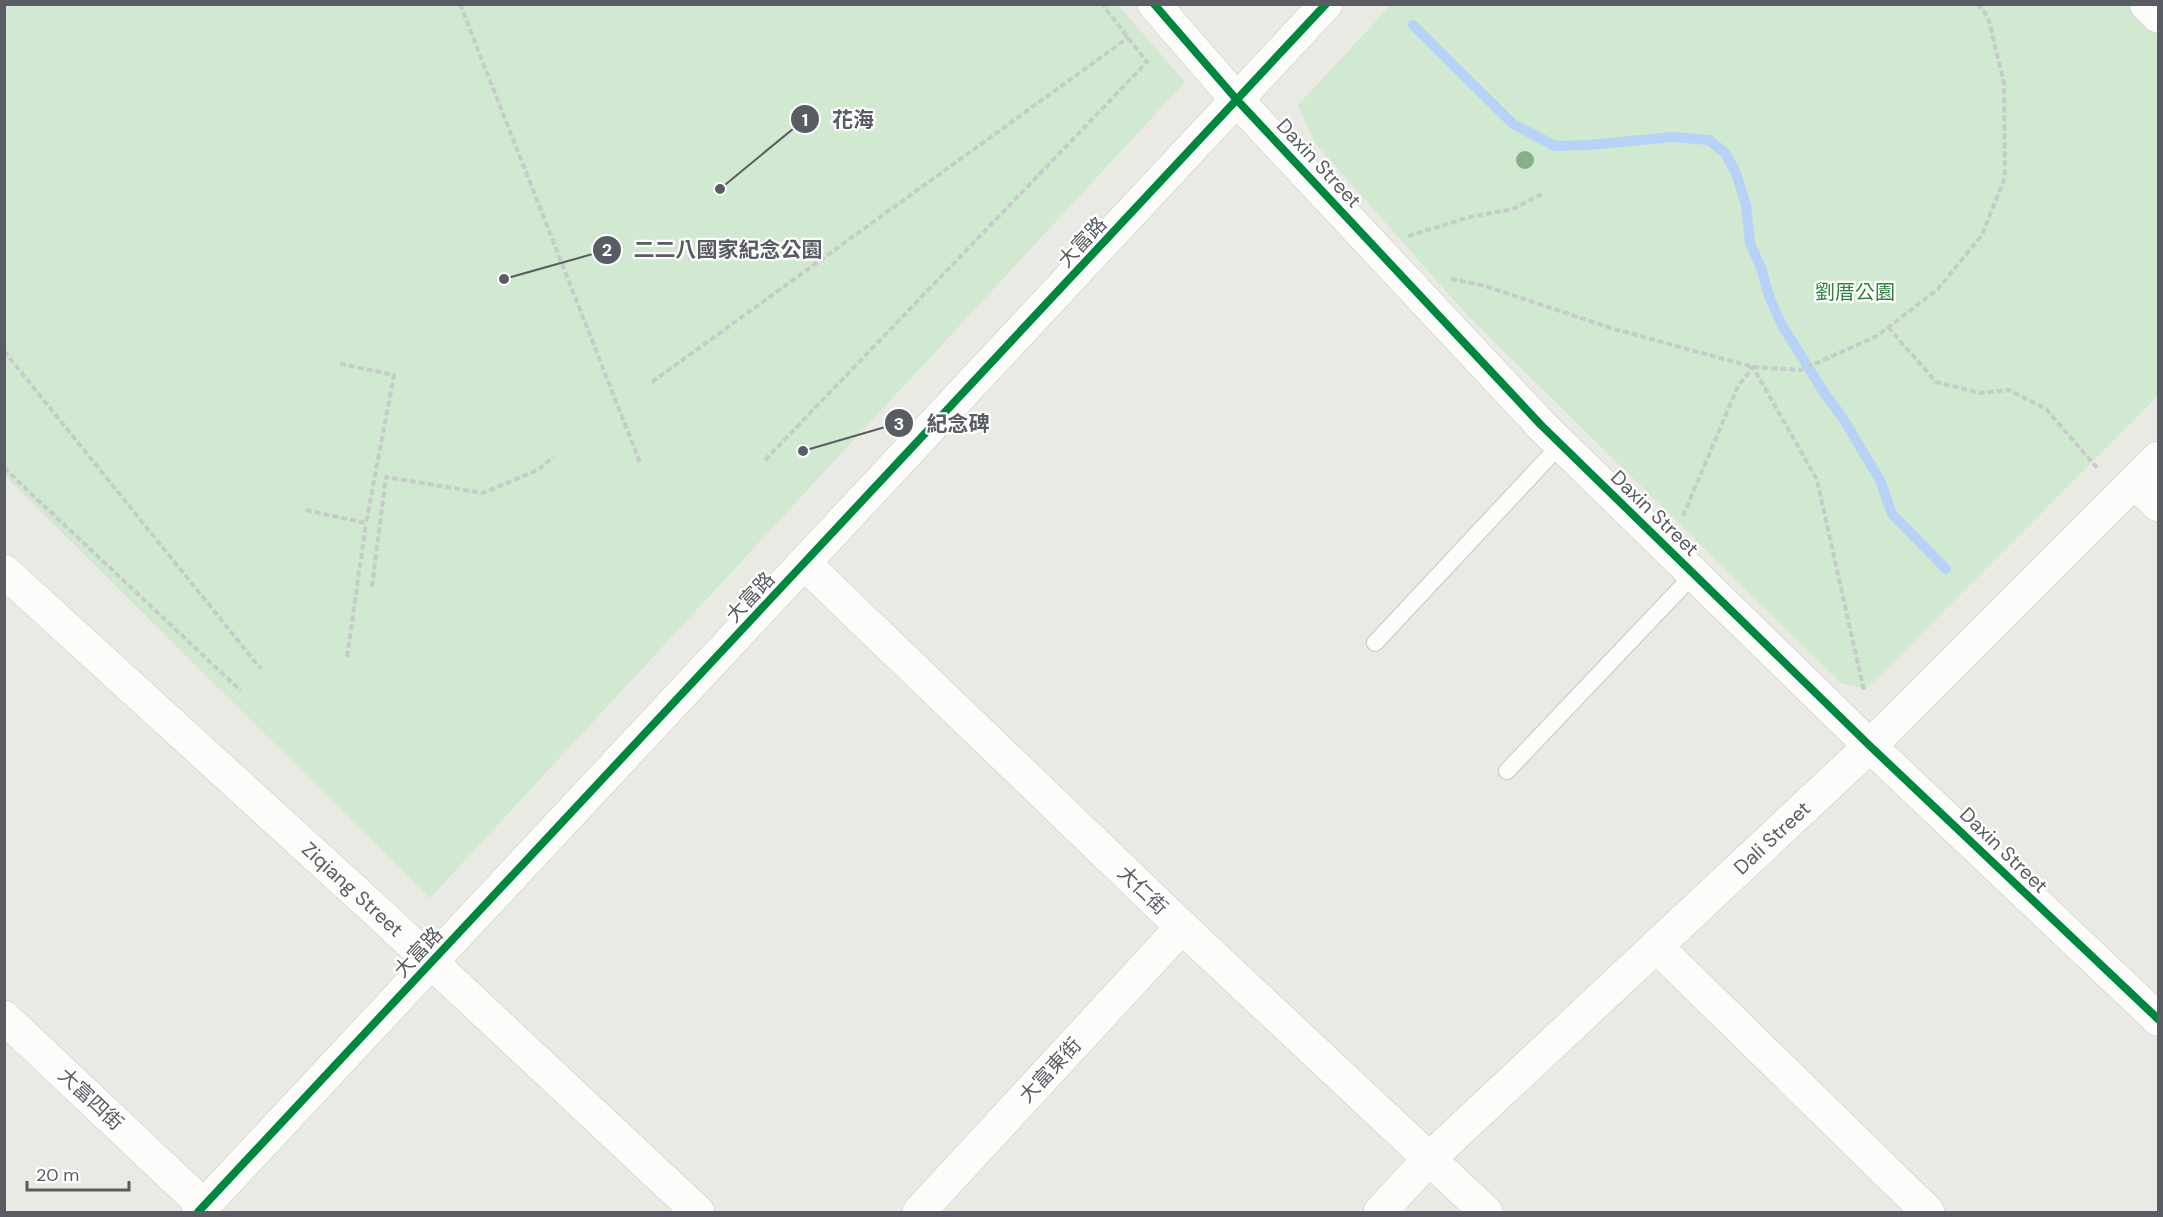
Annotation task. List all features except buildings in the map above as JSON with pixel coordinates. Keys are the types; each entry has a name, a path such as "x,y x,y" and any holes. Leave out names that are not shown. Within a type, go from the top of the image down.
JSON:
{"street":[{"name":"Daxin Street","path":"1154,4 1237,100 1561,444 1870,746 2158,1019"},
{"name":"大富路","path":"201,1209 1326,4"},
{"path":"2146,4 2158,16"},
{"name":"Dali Street","path":"1380,1212 1429,1159 1870,746 2158,458"},
{"path":"2128,488 2158,506"},
{"name":"大仁街","path":"804,563 1182,927 1486,1212"},
{"name":"Ziqiang Street","path":"4,571 373,907 698,1212"},
{"name":"大富東街","path":"918,1212 1182,927"},
{"path":"1656,946 1928,1212"},
{"name":"大富四街","path":"4,1017 201,1209"}],"lane":[{"path":"1375,643 1561,444"},
{"path":"1507,771 1694,574"}],"path":[{"path":"460,4 641,465"},
{"path":"765,460 1147,62 1102,4"},
{"path":"1440,276 1485,286 1611,328 1753,367 1802,370 1877,336 1938,289 1982,235 2005,177 2004,83 1988,17 1978,4"},
{"path":"652,382 1129,37"},
{"path":"1412,245 1405,237 1470,217 1513,209 1542,194"},
{"path":"1888,327 1936,382 1980,393 2009,390 2046,409 2128,488"},
{"path":"4,351 261,669"},
{"path":"337,363 394,375 366,524 347,657"},
{"path":"1683,517 1738,386 1753,367"},
{"path":"1753,367 1817,480 1864,694"},
{"path":"372,587 386,477 483,493 538,471 553,458"},
{"path":"4,468 242,692"},
{"path":"306,510 366,524"}],"green space":[{"path":"4,5 1118,5 1185,82 430,898 5,476"},
{"name":"劉厝公園","path":"1391,5 2141,5 2158,21 2158,396 1866,689 1841,683 1468,316 1315,143 1298,105"}],"waterway":[{"path":"1413,25 1513,124 1555,146 1672,137 1709,140 1725,153 1736,173 1746,205 1750,243 1782,325 1881,482 1892,514 1946,569"}],"cycle path":[{"path":"1154,4 1237,100 1541,425 1870,746 2158,1019"},
{"path":"198,1212 1326,4"}],"place":[{"name":"花海","path":"720,189"},
{"name":"二二八國家紀念公園","path":"504,279"},
{"name":"紀念碑","path":"803,451"}]}
